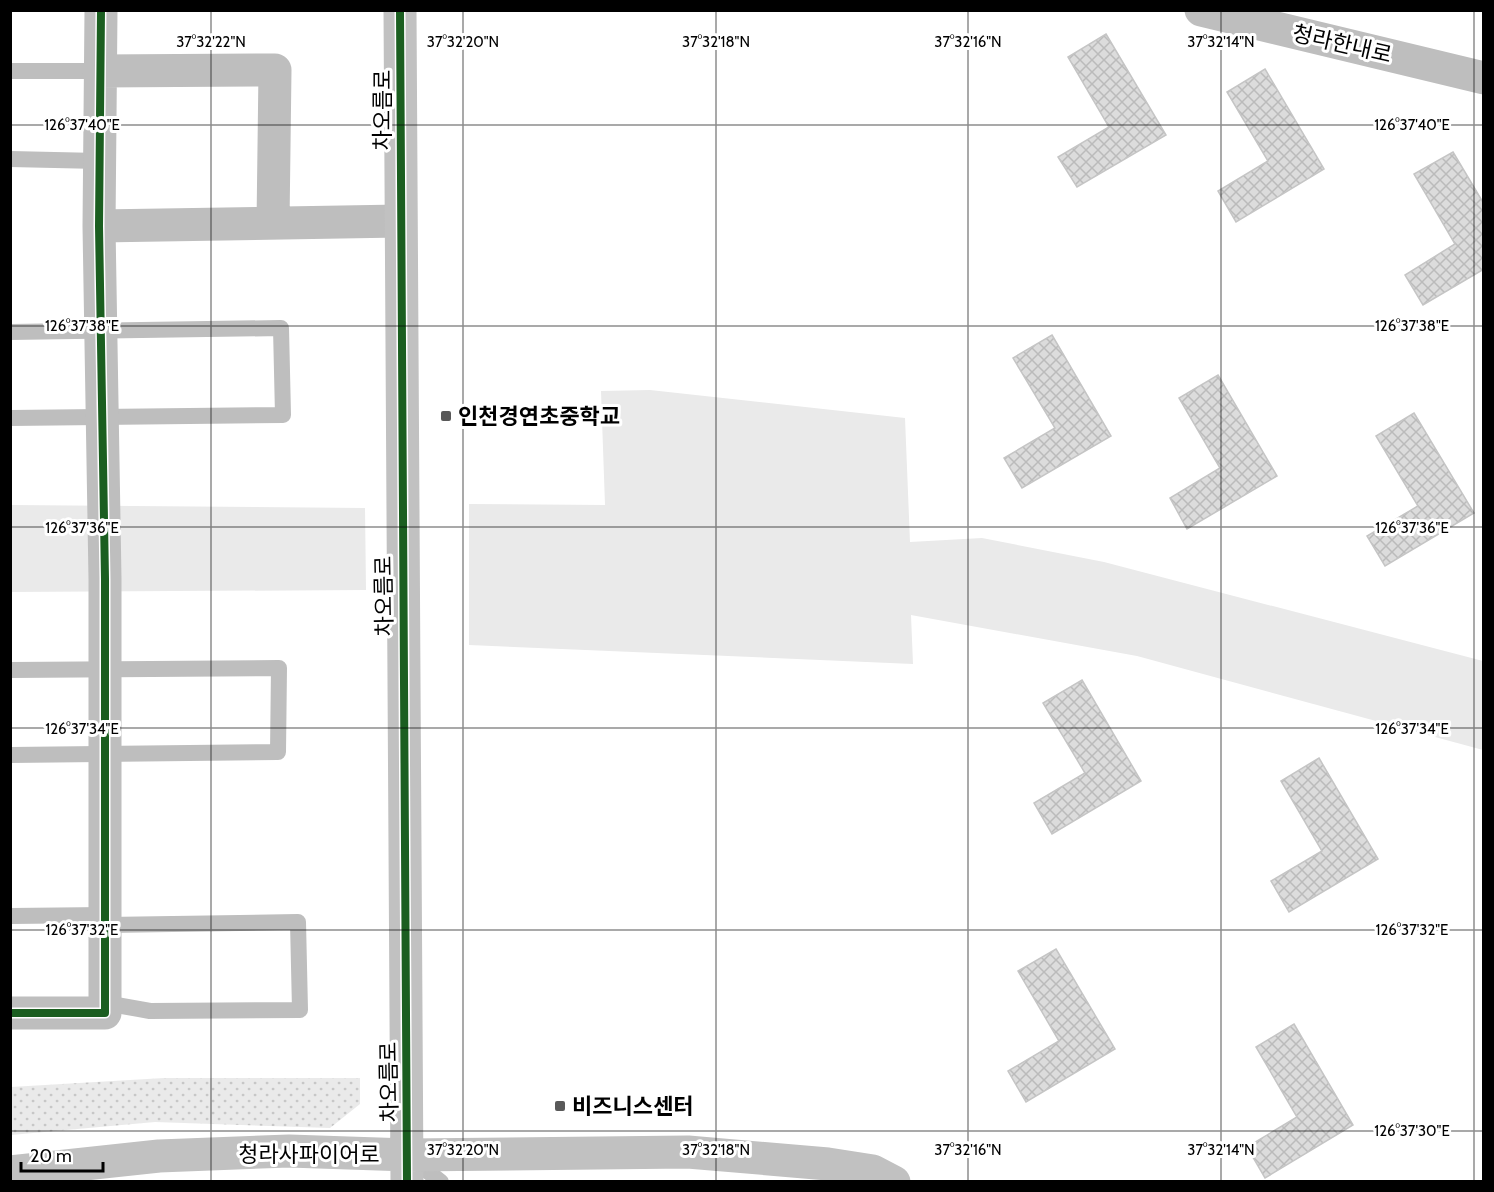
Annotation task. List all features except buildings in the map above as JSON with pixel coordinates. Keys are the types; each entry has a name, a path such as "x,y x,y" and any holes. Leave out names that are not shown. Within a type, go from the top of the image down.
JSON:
{"street":[{"path":"10,1013 105,1013 106,669 99,226 101,10"},
{"name":"차오름로","path":"400,10 407,1168"},
{"name":"청라한내로","path":"1201,10 1484,78"},
{"path":"99,71 275,70 273,223"},
{"path":"99,226 400,221"},
{"name":"청라사파이어로","path":"10,1172 159,1156 289,1151 407,1168 688,1152 828,1164 873,1171 894,1182"}],"lane":[{"path":"10,71 99,71"},
{"path":"10,159 99,161"},
{"path":"10,332 281,328 283,415 10,418"},
{"path":"10,670 279,668 278,752 10,755"},
{"path":"10,916 106,920 298,922 300,1010 150,1011 105,1003"},
{"path":"407,1168 441,1182"}],"shaded area":[{"path":"650,390 905,418 910,542 982,538 1104,562 1483,661 1483,750 1137,656 911,615 913,664 469,645 469,504 605,505 601,391"},
{"path":"11,505 365,508 366,590 11,592"},
{"path":"164,1078 360,1078 360,1104 330,1128 155,1122 11,1135 11,1087"}],"cycle path":[{"path":"10,1013 105,1013 105,579 99,226 101,10"},
{"path":"400,10 407,1182"}],"place":[{"name":"인천경연초중학교","path":"446,416"},
{"name":"비즈니스센터","path":"560,1106"}]}
